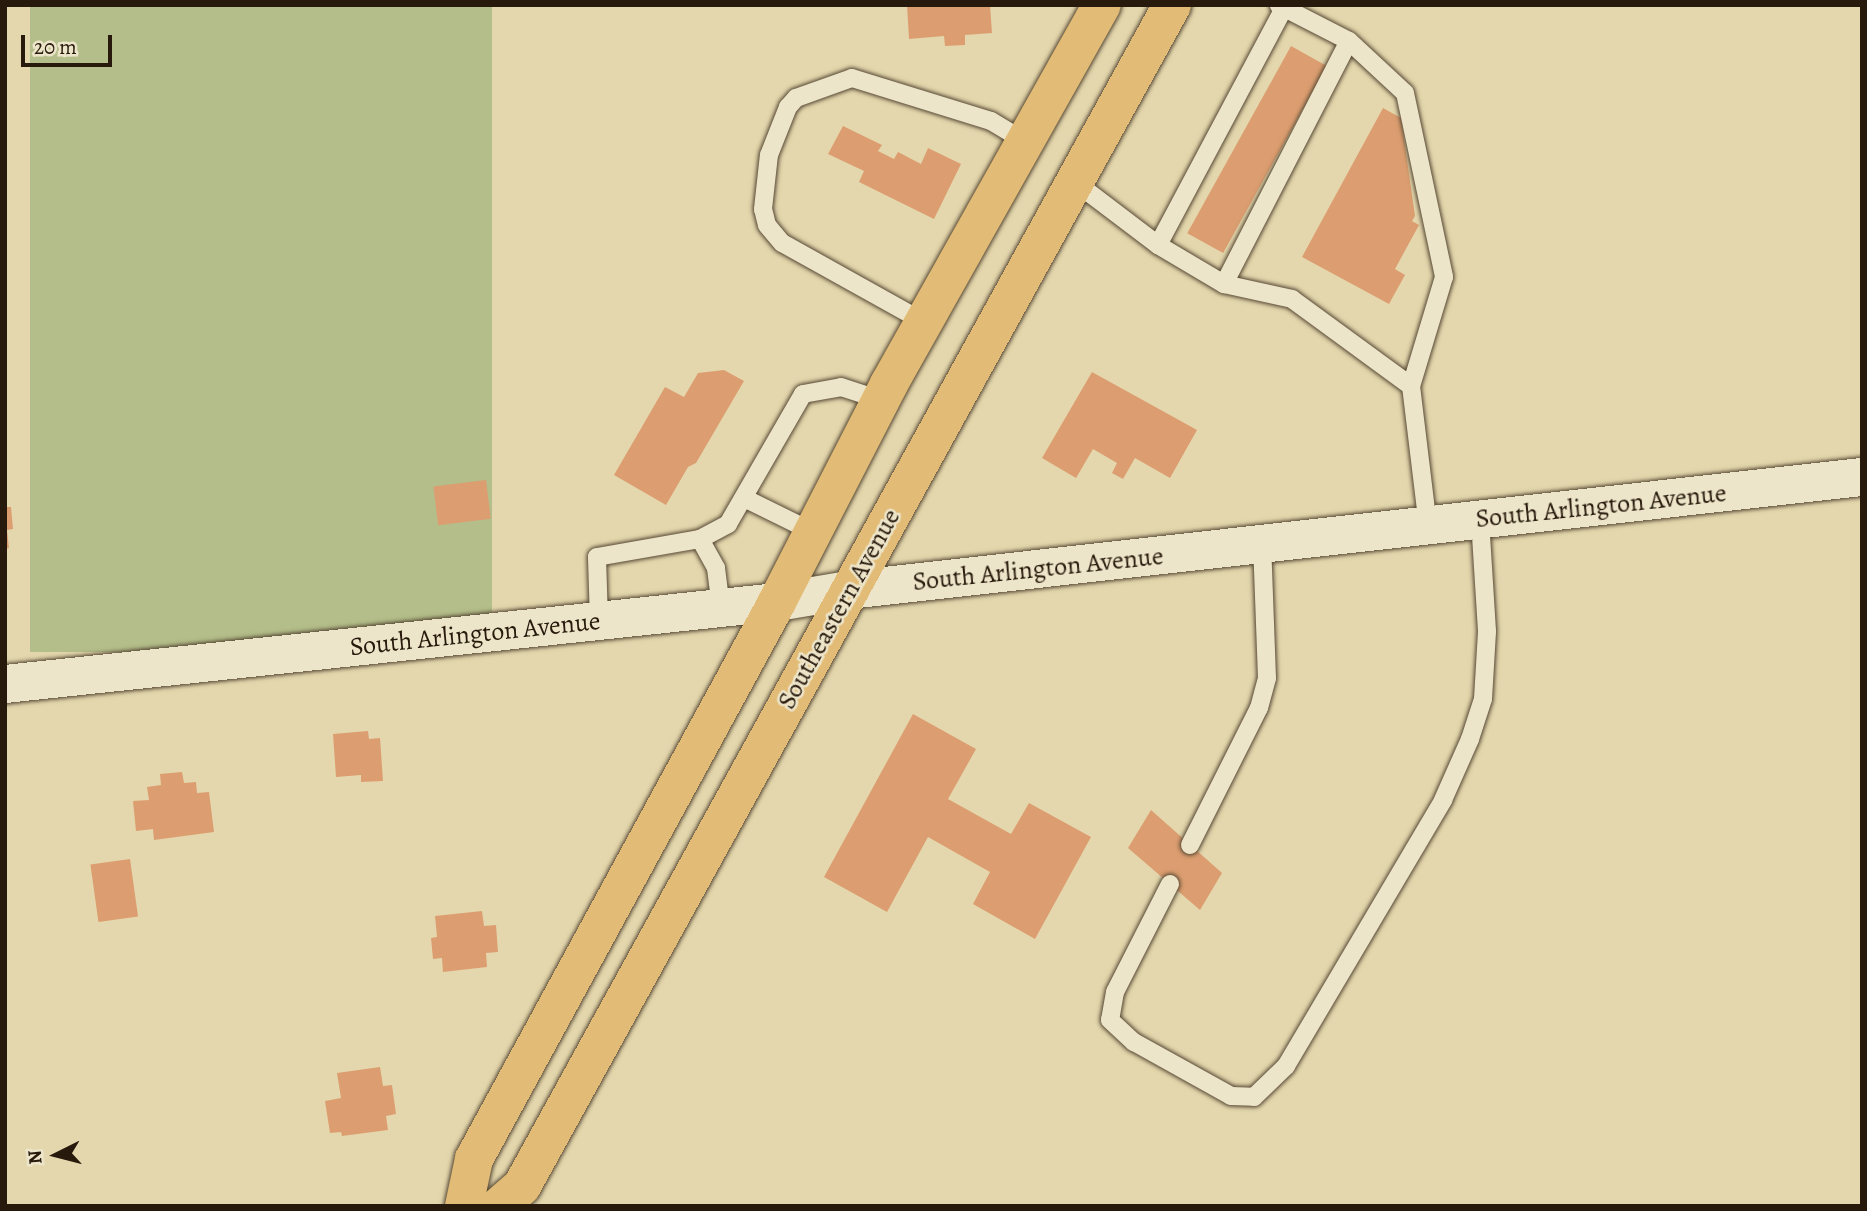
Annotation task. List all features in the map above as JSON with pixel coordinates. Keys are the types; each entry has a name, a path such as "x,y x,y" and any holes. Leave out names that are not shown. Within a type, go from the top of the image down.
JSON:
{"main road":[{"path":"464,1206 474,1158 777,602 881,400 1102,5"},
{"name":"Southeastern Avenue","path":"499,1206 522,1186 1172,5"},
{"name":"South Arlington Avenue","path":"5,684 777,602 849,590 1862,477"}],"lane":[{"path":"1158,245 1282,7 1349,41 1405,93 1444,277 1411,386 1428,526"},
{"path":"1224,284 1349,41"},
{"path":"925,322 782,243 767,225 763,200 769,155 788,107 796,98 852,78 991,121 1026,142"},
{"path":"1075,182 1158,245 1224,284 1292,299 1411,386"},
{"path":"600,621 597,557 700,539 728,524 803,394 841,387 881,400"},
{"path":"744,498 813,532"},
{"path":"1170,884 1115,992 1110,1020 1134,1042 1231,1096 1254,1097 1286,1066 1443,800 1470,739 1483,699 1487,631 1480,520"},
{"path":"700,539 716,568 721,608"},
{"path":"1190,845 1259,708 1267,678 1262,544"}],"green space":[{"path":"30,5 492,5 492,652 30,652"}],"building":[{"path":"907,5 990,5 992,33 965,35 965,45 945,46 944,36 909,39"},
{"path":"1291,46 1327,66 1223,253 1187,233"},
{"path":"1383,108 1401,118 1415,216 1412,221 1419,225 1395,269 1405,275 1389,304 1302,257"},
{"path":"843,126 882,145 878,151 894,159 898,152 921,164 928,148 961,164 934,219 859,182 864,171 828,154"},
{"path":"724,370 744,381 696,463 688,467 666,505 614,475 665,387 684,397 698,373"},
{"path":"1092,372 1197,430 1170,478 1135,458 1123,479 1112,473 1117,463 1093,449 1076,478 1042,458"},
{"path":"486,480 491,519 438,525 433,486"},
{"path":"5,507 11,507 13,529 7,530 9,548 5,549"},
{"path":"913,714 976,749 948,799 1011,834 1029,803 1091,837 1035,939 973,904 990,872 928,837 887,912 824,877"},
{"path":"368,731 369,739 380,738 383,781 361,782 361,775 336,777 333,734"},
{"path":"182,772 184,783 196,782 197,793 209,792 214,832 154,840 153,829 136,831 133,801 149,800 147,787 161,785 160,774"},
{"path":"1151,810 1222,873 1200,910 1128,848"},
{"path":"130,859 138,916 98,922 90,865"},
{"path":"482,911 484,926 496,925 498,952 486,953 487,967 443,972 442,958 433,959 431,938 437,937 435,916"},
{"path":"380,1067 383,1086 392,1085 396,1114 386,1116 388,1130 342,1136 341,1132 330,1133 325,1101 341,1098 337,1073"}]}
